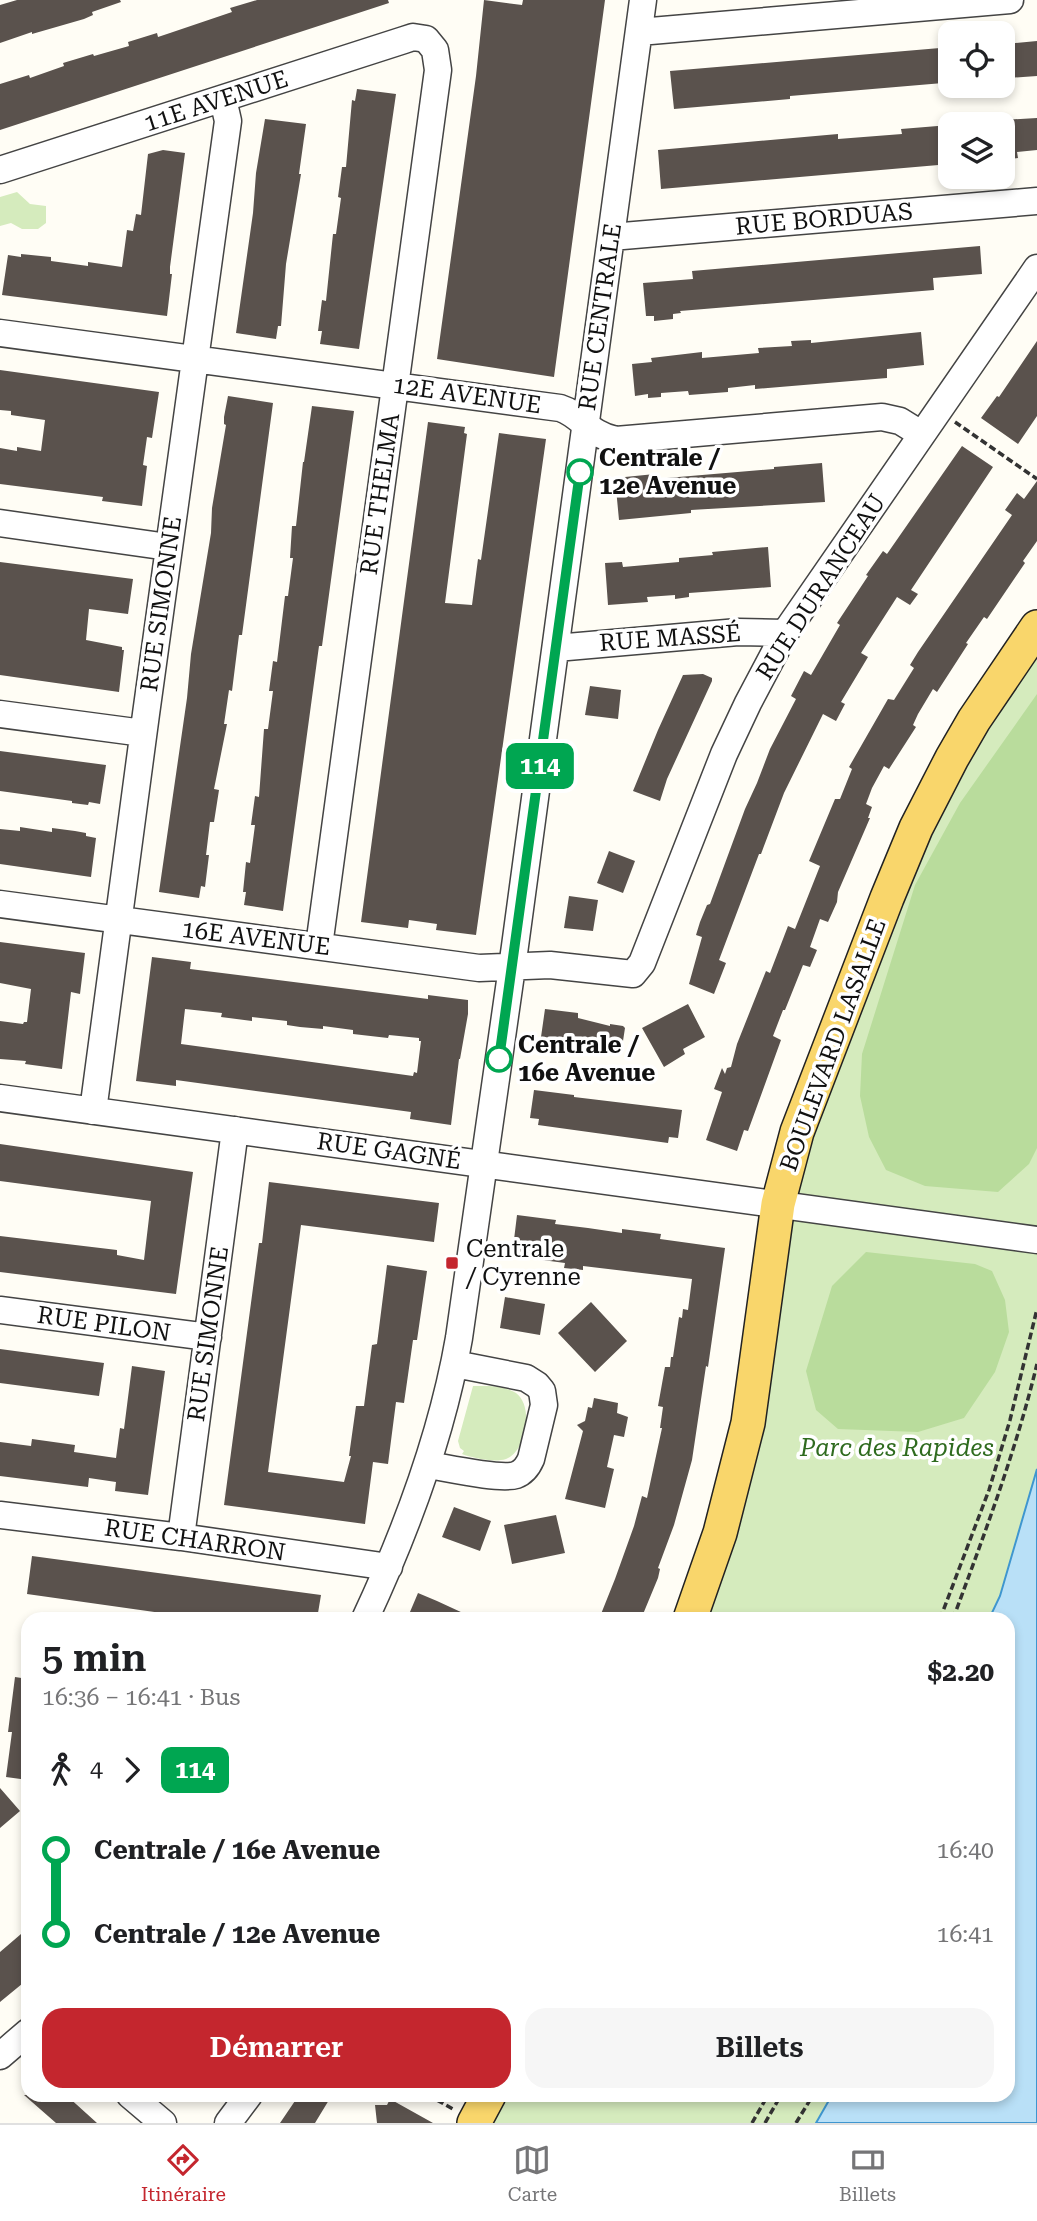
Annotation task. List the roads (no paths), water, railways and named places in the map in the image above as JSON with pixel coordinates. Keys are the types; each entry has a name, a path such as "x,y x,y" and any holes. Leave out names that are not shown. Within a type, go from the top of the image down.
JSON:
{"main road":[{"name":"BOULEVARD LASALLE","path":"692,1612 720,1533 748,1423 778,1204 797,1132 916,828 974,720 1037,627"},
{"path":"466,2117 482,2102"}],"street":[{"name":"RUE CENTRALE","path":"368,1612 389,1567 428,1465 454,1364 512,967 643,0"},
{"path":"639,32 1010,0"},
{"name":"11E AVENUE","path":"0,170 412,37 426,39 432,43"},
{"name":"RUE THELMA","path":"319,946 438,70 438,59 432,43"},
{"name":"RUE SIMONNE","path":"93,1111 228,121 223,99"},
{"name":"RUE BORDUAS","path":"611,237 1037,201"},
{"name":"RUE DURANCEAU","path":"512,967 550,965 633,974 642,964 724,754 785,633 1037,268"},
{"name":"12E AVENUE","path":"0,333 559,408 571,413 599,435 616,440 888,417 921,434"},
{"path":"0,523 169,547"},
{"name":"RUE MASSÉ","path":"556,648 738,632 785,633"},
{"path":"0,714 144,733"},
{"name":"16E AVENUE","path":"0,904 479,968 512,967"},
{"name":"RUE GAGNÉ","path":"0,1098 1037,1240"},
{"name":"RUE SIMONNE","path":"181,1537 235,1130"},
{"name":"RUE PILON","path":"0,1310 208,1337"},
{"path":"428,1465 506,1476 522,1472 531,1459 544,1405 537,1385 526,1378 454,1364"},
{"name":"RUE CHARRON","path":"0,1515 181,1537 389,1567"},
{"path":"0,2056 21,2038"},
{"path":"138,2102 163,2123"},
{"path":"228,2123 244,2102"}],"water":[{"path":"1037,1469 1037,2123 816,2123 828,2102 1015,2102 1015,1612 992,1612 1000,1596"}],"place":[{"name":"Centrale / 12e Avenue","path":"580,472"},
{"name":"Centrale / 16e Avenue","path":"499,1059"},
{"name":"Centrale / Cyrenne","path":"452,1263"}],"park label":[{"name":"Parc des Rapides","path":"897,1448"}]}
